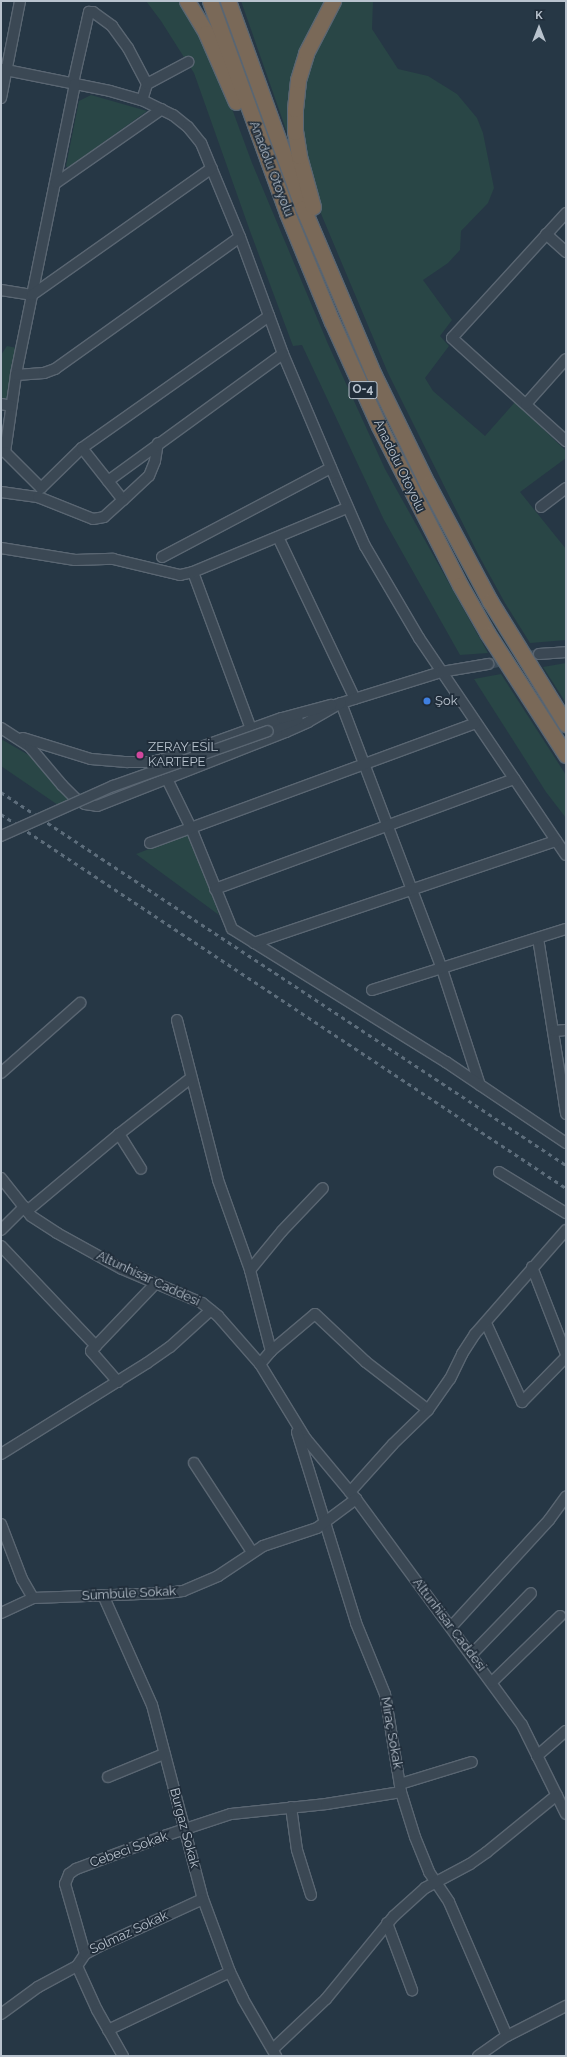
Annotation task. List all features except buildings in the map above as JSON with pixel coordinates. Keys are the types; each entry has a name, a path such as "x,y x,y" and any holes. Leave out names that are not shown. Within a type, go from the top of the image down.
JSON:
{"highway":[{"path":"187,1 206,33 233,97 262,149"},
{"name":"Anadolu Otoyolu","path":"210,1 262,149 332,322 406,480 460,585 488,634 566,755"},
{"name":"Anadolu Otoyolu","path":"228,1 304,208 374,375 428,485 490,602 566,724"},
{"path":"333,1 306,53 298,80 295,109 295,132 299,156 314,211 371,343 428,485"}],"street":[{"path":"1,98 4,69 20,1"},
{"path":"147,84 121,37 103,18 89,12 56,183 16,375 6,405 3,451 39,493 93,519 104,517 149,476 154,466 158,444"},
{"path":"142,100 147,84 188,62"},
{"path":"4,69 142,100 162,109 181,121 204,148 240,237 283,354 347,508 365,546 419,638 441,672 566,856"},
{"path":"56,183 162,109"},
{"path":"1,290 32,295 212,168"},
{"path":"565,217 546,234 452,338 566,441"},
{"path":"546,234 566,252"},
{"path":"16,375 44,373 55,369 240,237"},
{"path":"1,492 39,493 82,448 269,316"},
{"path":"108,481 283,354"},
{"path":"526,404 566,359"},
{"path":"82,448 123,500"},
{"path":"162,557 330,468"},
{"path":"541,507 566,488"},
{"path":"1,548 75,560 113,559 180,575 193,572 347,508"},
{"path":"278,537 355,699"},
{"path":"193,572 251,729"},
{"path":"539,654 566,652"},
{"path":"6,731 55,749 91,759 140,762 179,755 294,714 355,699 441,672 488,664"},
{"path":"1,836 113,786 268,731 341,703"},
{"path":"341,703 442,969 480,1085"},
{"path":"6,731 36,753 68,792 76,799 91,806 103,805 286,732 308,722 341,703"},
{"path":"150,843 476,724"},
{"path":"168,779 232,929 480,1085 564,1140"},
{"path":"215,889 514,779"},
{"path":"254,943 556,841"},
{"path":"372,990 566,929"},
{"path":"538,938 566,1114"},
{"path":"1,1073 80,1003"},
{"path":"177,1020 218,1180 250,1270 271,1352"},
{"path":"554,1031 566,1030"},
{"path":"1,1230 25,1209 191,1078"},
{"path":"119,1134 141,1169"},
{"path":"498,1172 566,1213"},
{"name":"Altunhisar Caddesi","path":"3,1185 25,1209 41,1223 78,1246 154,1284 194,1298 211,1310 260,1364 294,1423 353,1495 492,1682 522,1725 566,1814"},
{"path":"250,1270 282,1231 323,1188"},
{"name":"Sümbüle Sokak","path":"1,1613 33,1598 103,1596 183,1591 218,1576 252,1552 270,1543 304,1533 325,1523 353,1495 393,1444 428,1410 450,1379 468,1344 532,1267 566,1230"},
{"path":"1,1246 96,1346"},
{"path":"532,1267 566,1354"},
{"path":"118,1382 91,1351 154,1284"},
{"path":"1,1454 70,1410 118,1382 170,1347 211,1310"},
{"path":"260,1364 271,1352 315,1314 366,1362 428,1410"},
{"path":"486,1322 522,1402 566,1357"},
{"name":"Miraç Sokak","path":"294,1423 356,1623 385,1694 400,1788 425,1862 449,1902 507,2036"},
{"path":"194,1463 252,1552"},
{"path":"451,1627 549,1520 566,1497"},
{"path":"1,1524 22,1579 33,1598"},
{"path":"471,1655 531,1593"},
{"name":"Burgaz Sokak","path":"103,1596 152,1705 204,1899 230,1972 243,1999 275,2054"},
{"path":"492,1682 560,1616"},
{"path":"537,1756 566,1731"},
{"path":"108,1777 164,1754"},
{"name":"Cebeci Sokak","path":"86,1954 65,1884 66,1879 73,1871 231,1814 326,1804 400,1788 472,1762"},
{"path":"275,2054 326,1999 387,1923 425,1888 487,1852 556,1795"},
{"path":"291,1807 297,1850 311,1895"},
{"name":"Solmaz Sokak","path":"1,2014 38,1987 77,1966 86,1954 98,1946 204,1899"},
{"path":"387,1923 412,1990"},
{"path":"77,1966 97,2010 123,2056"},
{"path":"108,2030 230,1972"},
{"path":"478,2056 507,2036 566,2006"}],"green space":[{"path":"146,1 180,1 217,68 252,163 328,344 385,469 488,653 460,655 384,520 302,345 293,346 250,231 194,73 161,21"},
{"path":"241,1 327,1 306,38 290,141"},
{"path":"339,1 373,1 372,29 398,69 428,76 457,94 477,118 483,133 494,188 488,203 461,231 460,250 448,263 423,280 452,320 440,336 449,346 425,378 433,391 485,436 515,402 566,451 566,458 520,492 566,549 566,640 530,643 505,603 478,554 388,373 314,197 302,135 302,108 309,62"},
{"path":"91,95 147,111 68,168 66,166 79,101"},
{"path":"7,346 17,348 8,400 1,398 1,355"},
{"path":"566,663 566,703 543,667"},
{"path":"501,674 566,775 566,818 546,792 474,679"},
{"path":"1,739 32,757 69,800 58,805 1,766"},
{"path":"188,834 202,867 219,915 136,854"}],"tunnel":[{"path":"488,664 539,654"}],"railway":[{"path":"1,792 566,1165"},
{"path":"1,814 566,1188"}],"place":[{"name":"Şok","path":"427,701"},
{"name":"ZERAY ESİL KARTEPE","path":"140,755"}]}
